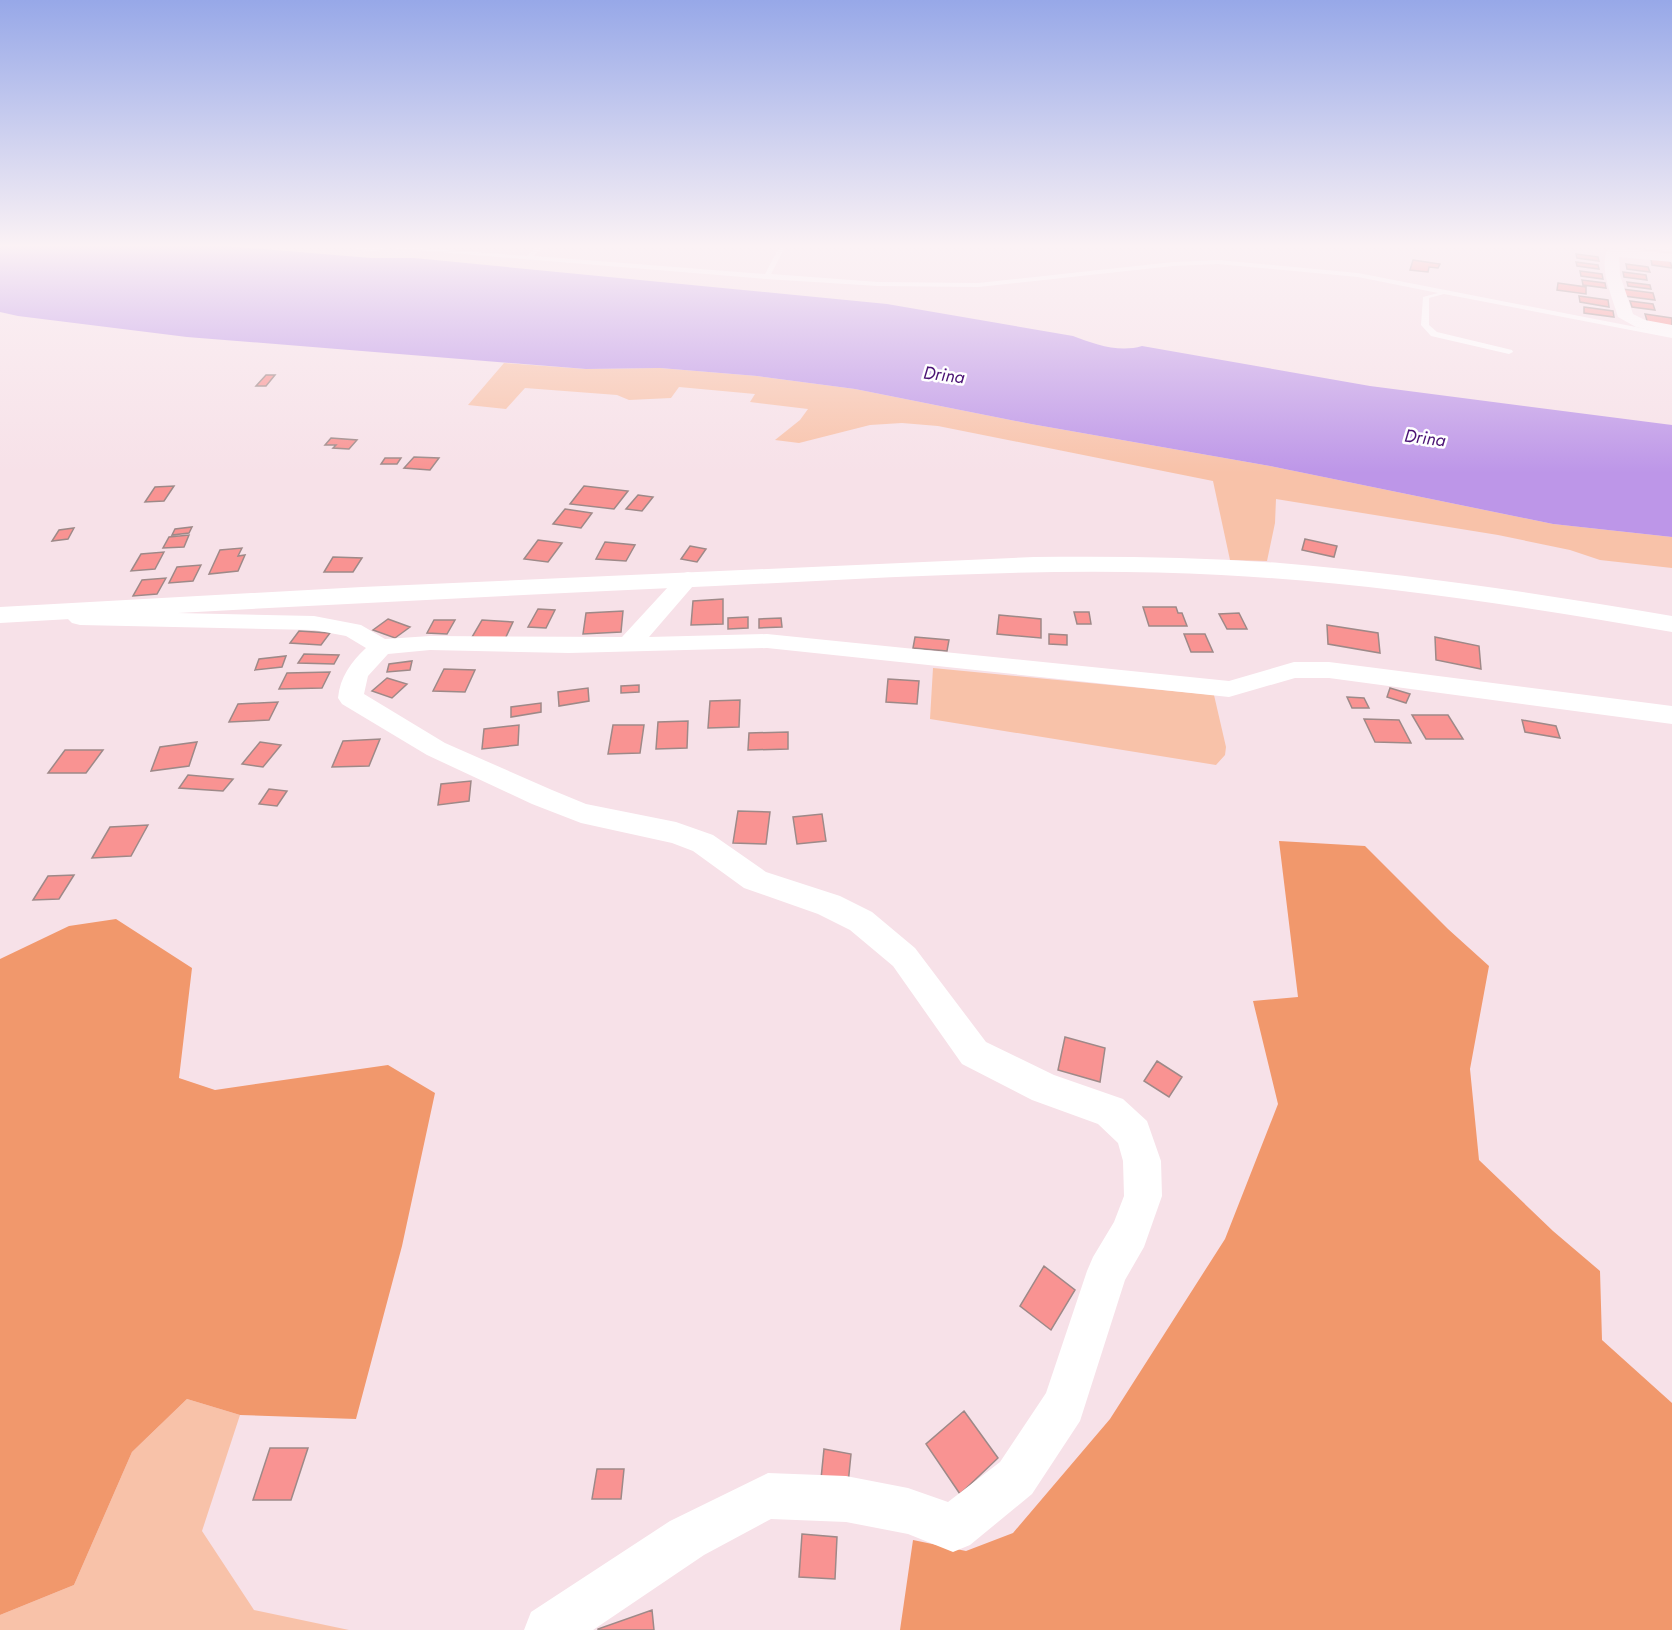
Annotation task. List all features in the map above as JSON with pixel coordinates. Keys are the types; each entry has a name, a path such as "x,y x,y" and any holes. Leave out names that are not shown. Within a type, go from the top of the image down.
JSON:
{"street":[{"path":"1633,320 1672,330"},
{"path":"0,615 688,579 1069,564 1218,567 1376,579 1556,603 1672,624"},
{"path":"630,643 688,579"},
{"path":"72,611 80,618 314,623 353,630 381,647 430,643 569,646 767,641 1229,689 1294,670 1329,670 1672,715"},
{"path":"381,647 363,663 350,686 351,698 436,749 542,797 581,813 676,833 703,843 755,880 830,905 861,921 904,957 974,1053 1045,1088 1110,1111 1134,1133 1142,1161 1143,1196 1130,1233 1107,1271 1064,1405 1016,1478 953,1528 908,1511 846,1499 768,1496 687,1538 549,1630"}],"lane":[{"path":"1425,320 1425,325 1434,334 1509,352"},
{"path":"1589,320 1672,336"}],"shaded area":[{"path":"504,363 586,369 660,368 757,376 855,389 1031,424 1270,466 1553,524 1672,537 1672,568 1600,560 1570,550 1498,535 1276,499 1275,523 1267,561 1230,560 1213,481 938,426 902,423 870,425 799,443 775,440 800,420 808,409 750,402 755,394 679,387 671,398 629,400 617,395 525,388 506,409 468,405"},
{"path":"933,668 1214,695 1226,747 1225,755 1216,765 930,719"},
{"path":"1279,841 1365,846 1448,929 1489,966 1470,1069 1479,1160 1553,1231 1600,1271 1602,1340 1672,1403 1672,1630 900,1630 913,1540 966,1551 1013,1533 1110,1419 1225,1239 1278,1104 1253,1001 1298,997"},
{"path":"116,919 192,968 179,1078 215,1090 388,1065 435,1093 402,1246 356,1419 240,1415 187,1399 132,1452 74,1585 0,1615 0,959 69,926"},
{"path":"187,1399 240,1415 202,1531 254,1610 349,1630 0,1630 0,1615 74,1585 132,1452"}],"water":[{"name":"Drina","path":"51,320 980,320 1073,336 1098,345 1116,348 1142,346 1370,386 1672,425 1672,537 1553,524 1270,466 1031,424 855,389 757,376 660,368 586,369 187,337"}],"building":[{"path":"1647,320 1672,320 1672,327 1648,324"},
{"path":"266,375 275,375 266,386 256,386"},
{"path":"331,438 357,440 349,449 333,448 336,445 325,445"},
{"path":"414,457 439,458 430,470 404,468"},
{"path":"385,458 401,458 397,464 381,464"},
{"path":"174,486 164,501 145,502 155,487"},
{"path":"584,486 628,491 614,509 570,504"},
{"path":"638,495 653,497 642,511 626,509"},
{"path":"565,509 592,513 581,528 553,524"},
{"path":"192,527 189,533 172,535 175,529"},
{"path":"74,528 68,539 52,541 59,530"},
{"path":"189,535 184,547 163,548 169,537"},
{"path":"1305,539 1337,546 1334,557 1302,550"},
{"path":"538,540 562,543 548,562 524,559"},
{"path":"605,542 635,545 626,561 596,559"},
{"path":"690,546 706,549 697,562 681,559"},
{"path":"242,548 238,556 245,555 238,571 209,574 220,550"},
{"path":"164,552 155,569 131,571 141,554"},
{"path":"333,557 362,558 353,572 324,572"},
{"path":"201,565 193,581 169,583 177,567"},
{"path":"166,578 157,594 133,596 142,580"},
{"path":"723,599 723,624 691,625 693,601"},
{"path":"1143,607 1176,607 1178,613 1182,613 1187,626 1149,626"},
{"path":"538,609 555,610 546,628 528,627"},
{"path":"623,611 621,632 583,634 586,613"},
{"path":"1074,612 1089,612 1091,624 1077,624"},
{"path":"1239,613 1247,629 1227,629 1219,614"},
{"path":"999,615 1041,619 1041,638 997,634"},
{"path":"748,617 748,628 728,629 728,618"},
{"path":"781,618 782,627 759,628 759,619"},
{"path":"388,619 410,627 395,638 373,630"},
{"path":"434,620 455,620 447,634 427,633"},
{"path":"482,620 513,622 505,639 472,637"},
{"path":"1327,625 1378,633 1380,653 1328,644"},
{"path":"299,631 330,633 321,645 290,643"},
{"path":"1049,634 1067,635 1067,645 1049,644"},
{"path":"1184,634 1205,634 1213,652 1191,652"},
{"path":"915,637 949,640 947,651 913,648"},
{"path":"1435,637 1479,646 1481,669 1436,660"},
{"path":"304,654 339,655 334,664 298,663"},
{"path":"286,656 282,667 255,670 259,659"},
{"path":"412,661 410,670 387,672 389,664"},
{"path":"444,669 475,670 465,692 433,691"},
{"path":"330,672 322,688 279,689 287,673"},
{"path":"387,678 407,684 392,698 372,691"},
{"path":"888,679 919,681 917,704 886,702"},
{"path":"639,685 639,692 621,693 621,686"},
{"path":"588,688 589,701 559,706 558,692"},
{"path":"1390,688 1410,694 1406,703 1387,697"},
{"path":"1347,697 1364,698 1369,708 1352,708"},
{"path":"740,700 739,727 708,728 710,701"},
{"path":"278,702 269,720 229,722 238,704"},
{"path":"541,703 541,712 511,717 511,707"},
{"path":"1412,715 1448,715 1463,739 1426,739"},
{"path":"1364,719 1399,720 1411,743 1375,742"},
{"path":"1522,720 1556,726 1560,738 1525,732"},
{"path":"688,721 687,748 656,749 658,722"},
{"path":"519,725 518,745 482,749 484,729"},
{"path":"613,725 644,725 640,753 608,754"},
{"path":"788,732 788,749 748,750 749,733"},
{"path":"380,739 369,766 332,767 343,741"},
{"path":"197,742 189,766 151,771 160,747"},
{"path":"260,742 281,745 263,767 242,764"},
{"path":"65,750 103,750 86,773 48,773"},
{"path":"188,775 233,779 223,791 179,788"},
{"path":"471,781 469,801 438,805 441,784"},
{"path":"269,789 287,791 277,806 259,804"},
{"path":"738,811 770,812 766,844 733,843"},
{"path":"822,814 826,841 797,844 793,817"},
{"path":"148,825 131,856 92,858 110,827"},
{"path":"74,875 59,899 33,900 48,876"},
{"path":"1065,1037 1105,1048 1100,1082 1058,1070"},
{"path":"1157,1061 1182,1077 1169,1097 1144,1081"},
{"path":"1044,1266 1075,1290 1051,1330 1020,1306"},
{"path":"964,1411 998,1458 960,1494 926,1444"},
{"path":"270,1448 308,1448 291,1500 253,1500"},
{"path":"824,1449 851,1454 848,1484 821,1479"},
{"path":"597,1469 624,1469 621,1499 592,1499"},
{"path":"802,1534 837,1537 835,1579 799,1577"},
{"path":"652,1610 654,1630 598,1630 598,1629"}]}
